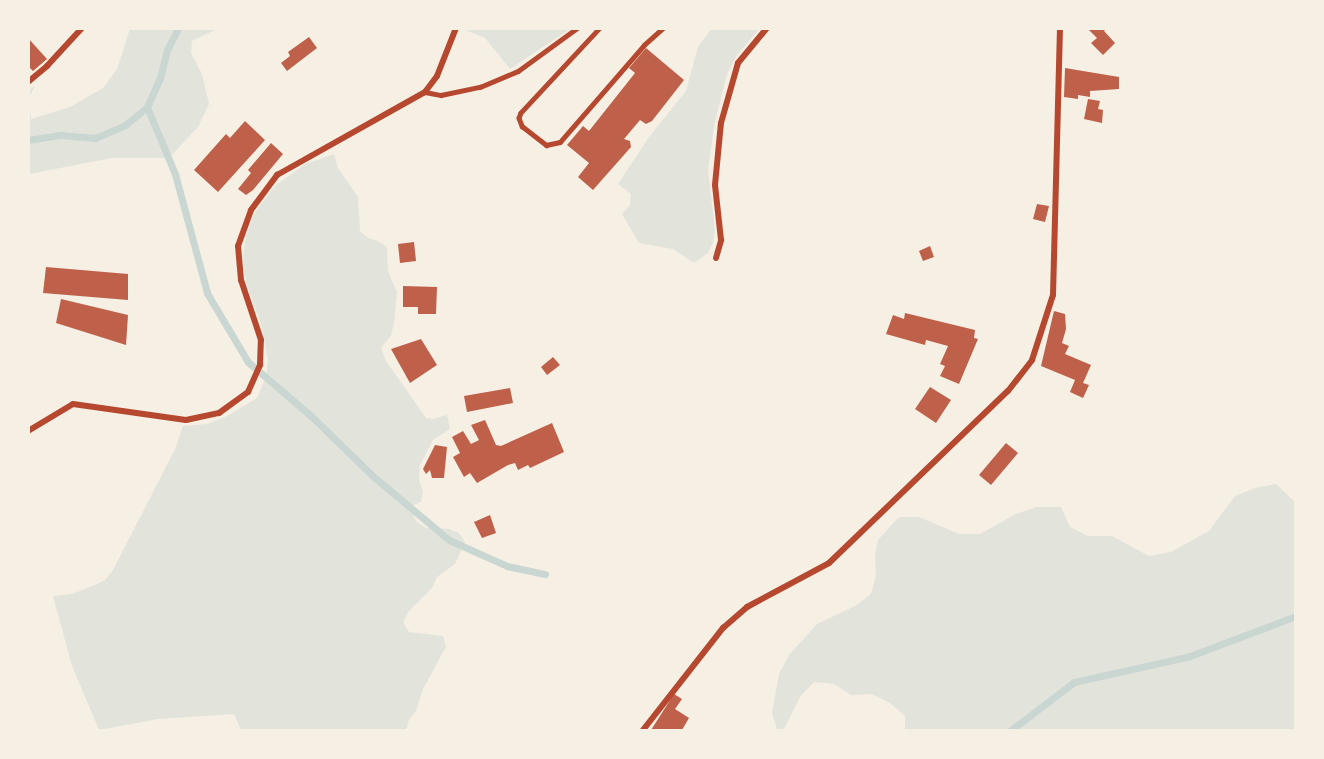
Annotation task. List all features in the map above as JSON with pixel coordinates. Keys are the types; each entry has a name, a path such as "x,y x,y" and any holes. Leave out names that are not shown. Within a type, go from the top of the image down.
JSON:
{"street":[{"path":"28,82 47,66 82,28"},
{"path":"28,431 73,404 186,420 219,413 248,392 260,365 261,357 261,340 241,280 238,246 251,210 278,175 424,92 437,76 456,28"},
{"path":"716,258 721,240 715,185 721,123 738,63 767,28"},
{"path":"643,730 723,628 747,607 829,563 1008,391 1032,360 1053,295 1060,28"}],"lane":[{"path":"424,92 441,94 480,87 518,71 577,28"},
{"path":"600,28 521,113 519,118 522,126 546,145 555,145 560,142 644,45 663,28"}],"shaded area":[{"path":"570,28 510,69 485,38 463,29"},
{"path":"130,29 217,29 192,41 191,53 202,74 209,104 198,127 169,158 112,158 29,174 29,97 31,119 70,107 103,88 117,69"},
{"path":"711,29 759,29 737,55 727,74 714,126 708,170 715,230 713,243 708,253 694,263 673,249 639,243 622,214 630,205 631,194 618,184 649,137 686,91 698,47"},
{"path":"334,154 338,168 358,197 360,231 368,238 387,247 388,271 397,292 391,336 381,348 386,361 426,418 433,419 447,415 450,429 433,440 420,465 419,480 423,491 421,502 409,507 417,522 426,528 449,529 459,533 465,542 455,564 437,577 432,588 409,611 403,622 409,632 443,636 446,647 423,689 416,711 409,720 406,730 241,730 234,714 158,719 99,730 72,666 53,596 72,594 95,585 105,580 113,570 175,449 183,426 207,424 227,416 257,398 266,377 268,361 262,327 246,283 243,257 246,236 255,212 275,186 305,164"},
{"path":"1276,484 1295,502 1295,730 905,730 905,716 890,703 872,694 851,695 834,684 814,682 800,697 784,729 777,730 772,713 779,674 789,655 817,624 855,606 871,594 876,575 875,555 878,540 899,517 919,517 959,534 980,534 1016,514 1036,507 1061,507 1070,527 1088,536 1112,536 1149,556 1171,552 1209,531 1235,496 1255,488"}],"building":[{"path":"1087,28 1107,28 1104,31 1115,43 1103,55 1091,43 1097,38"},
{"path":"309,37 317,48 287,71 281,63 290,56 288,52"},
{"path":"28,38 47,59 33,71 28,66"},
{"path":"646,48 684,80 652,121 646,124 640,120 624,139 630,141 631,147 593,190 578,177 589,163 567,145 583,126 589,131 635,73 629,68"},
{"path":"1065,68 1119,77 1119,89 1090,91 1090,97 1078,95 1078,99 1064,97"},
{"path":"1088,99 1100,101 1098,109 1103,110 1102,123 1084,119"},
{"path":"245,121 265,140 218,192 194,170 226,134 230,138"},
{"path":"271,143 283,154 253,190 246,195 238,189 251,173 248,170"},
{"path":"1037,204 1049,206 1045,222 1033,219"},
{"path":"414,242 416,261 400,263 398,244"},
{"path":"930,246 934,257 923,261 919,251"},
{"path":"46,267 128,274 128,300 43,293"},
{"path":"403,286 437,287 436,314 418,314 418,307 403,307"},
{"path":"61,299 128,315 126,345 56,323"},
{"path":"1054,311 1065,314 1066,329 1062,343 1069,346 1065,354 1091,365 1083,383 1089,385 1083,398 1070,392 1075,380 1041,366"},
{"path":"905,313 975,330 974,338 978,339 959,384 940,376 945,366 940,364 948,346 926,340 925,345 886,334 893,315 904,319"},
{"path":"421,339 437,365 410,383 391,349"},
{"path":"553,357 560,365 547,375 541,367"},
{"path":"930,387 951,400 936,423 915,409"},
{"path":"510,388 513,403 467,412 464,396"},
{"path":"485,420 496,445 501,446 552,423 564,452 530,468 528,465 518,470 515,463 508,465 477,483 470,473 464,477 453,457 460,453 452,437 463,431 471,444 479,440 471,425"},
{"path":"1006,443 1018,453 991,485 979,475"},
{"path":"435,445 447,447 444,478 432,478 430,470 426,474 423,469"},
{"path":"490,515 496,533 482,538 474,522"},
{"path":"674,694 682,699 675,709 689,718 682,730 651,730"}],"waterway":[{"path":"28,140 61,135 95,138 125,125 147,107 160,78 167,50 178,28"},
{"path":"147,107 175,174 207,293 248,362 311,416 374,477 449,540 507,566 545,574"},
{"path":"1011,730 1074,682 1190,656 1296,616"}]}
